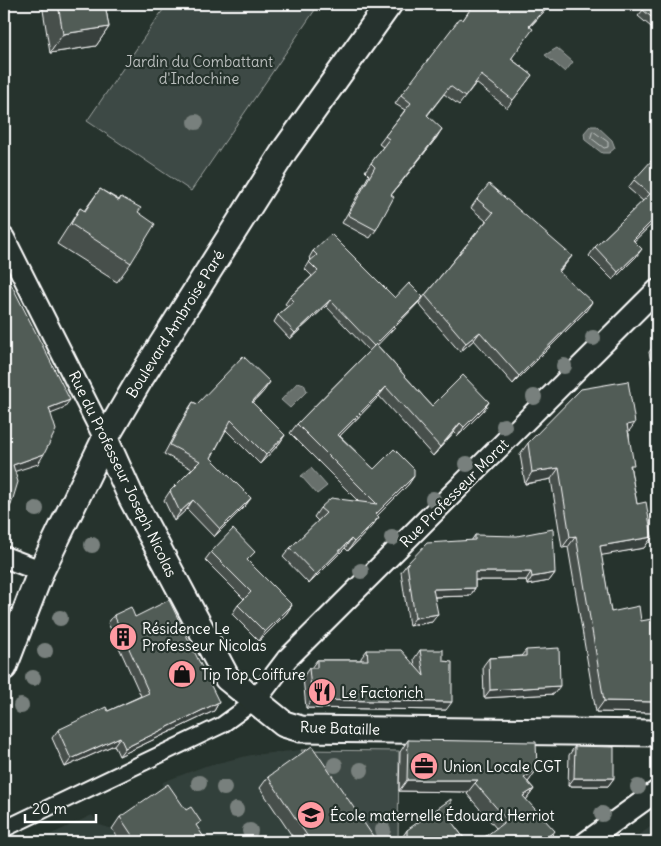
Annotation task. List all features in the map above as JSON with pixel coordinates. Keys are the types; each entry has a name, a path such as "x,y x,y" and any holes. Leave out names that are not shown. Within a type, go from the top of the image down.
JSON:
{"street":[{"name":"Boulevard Ambroise Paré","path":"4,667 41,570 105,439 140,379 280,156 389,4"},
{"name":"Rue du Professeur Joseph Nicolas","path":"4,238 105,439 132,499 227,678 255,701"},
{"name":"Rue Professeur Morat","path":"255,701 288,659 657,290"},
{"path":"4,558 41,570"},
{"name":"Rue Bataille","path":"255,701 284,724 301,729 655,737"},
{"path":"4,830 222,725 255,701"},
{"path":"586,842 654,789"}],"shaded area":[{"path":"301,750 399,751 398,842 35,842 92,815 100,825 112,829 161,790 163,782 205,766 251,755"},
{"path":"657,822 657,842 630,842"}],"green space":[{"name":"Jardin du Combattant d'Indochine","path":"167,4 319,4 191,191 87,121"},
{"path":"301,750 399,751 398,842 362,842"}],"water":[{"path":"557,48 573,62 565,72 545,55"},
{"path":"590,126 597,126 612,140 615,148 609,153 602,153 585,140 584,133"},
{"path":"298,382 304,384 307,391 290,408 281,400"},
{"path":"311,468 327,486 317,494 301,476"}],"building":[{"path":"58,4 105,4 109,27 63,34"},
{"path":"474,4 549,4 529,26 533,29 511,59 532,75 513,100 481,75 465,97 450,86 427,115 442,129 391,195 394,197 376,230 348,215 375,167 371,163 389,139 385,136 411,103 401,95 460,18 463,20"},
{"path":"648,4 657,4 657,22 643,10"},
{"path":"652,160 656,164 657,162 657,216 633,240 642,249 618,272 595,247 650,194 634,180"},
{"path":"489,184 572,256 558,271 592,302 519,376 480,332 466,343 425,295 493,213 477,199"},
{"path":"100,189 119,201 121,197 141,208 138,212 155,224 131,263 71,224 80,208 85,211"},
{"path":"331,234 395,298 409,283 423,297 374,346 330,300 295,333 278,315 294,301 290,297 318,271 309,262 317,255 313,251"},
{"path":"7,276 70,400 49,408 56,430 44,454 13,465 18,482 11,505 4,508 4,277"},
{"path":"376,344 432,406 463,375 489,402 464,427 460,423 440,447 386,387 338,435 374,469 394,449 414,469 414,476 376,514 379,517 354,542 351,539 316,575 290,548 326,513 320,508 331,498 377,504 297,424"},
{"path":"243,356 270,382 252,402 285,435 266,455 231,420 211,458 251,498 220,529 193,500 180,512 170,491 200,461 170,445 193,402 197,404"},
{"path":"628,381 635,423 627,425 634,465 630,465 637,504 646,502 652,537 600,546 611,612 639,606 641,621 657,618 657,702 604,701 576,536 570,537 559,468 532,472 528,443 581,389"},
{"path":"233,529 255,552 247,560 292,605 265,632 238,605 251,592 211,552"},
{"path":"553,529 555,573 532,577 531,572 475,572 475,588 433,589 438,614 415,618 407,564 427,543 475,540 475,535 517,536"},
{"path":"169,600 219,702 125,748 120,737 71,759 58,730 106,707 108,711 149,693 114,615 131,607 135,617"},
{"path":"559,648 560,686 490,690 489,658 526,656 526,650"},
{"path":"367,650 401,650 424,676 420,650 443,650 443,661 452,662 452,702 312,700 309,668 317,668 317,660 368,660"},
{"path":"408,740 536,742 537,769 524,778 534,789 523,796 555,831 540,842 478,842 507,820 475,783 478,780 407,780"},
{"name":"École maternelle Édouard Herriot","path":"312,746 377,842 307,842 310,840 268,777"},
{"path":"575,746 614,747 614,778 574,778"},
{"path":"168,784 186,810 191,807 201,822 196,825 207,842 135,842 120,817"},
{"path":"451,799 451,821 467,842 407,842 407,830"}],"place":[{"name":"Résidence Le Professeur Nicolas","path":"123,637"},
{"name":"Tip Top Coiffure","path":"182,674"},
{"name":"Le Factorich","path":"322,692"},
{"name":"Union Locale CGT","path":"424,766"},
{"name":"École maternelle Édouard Herriot","path":"311,815"}]}
